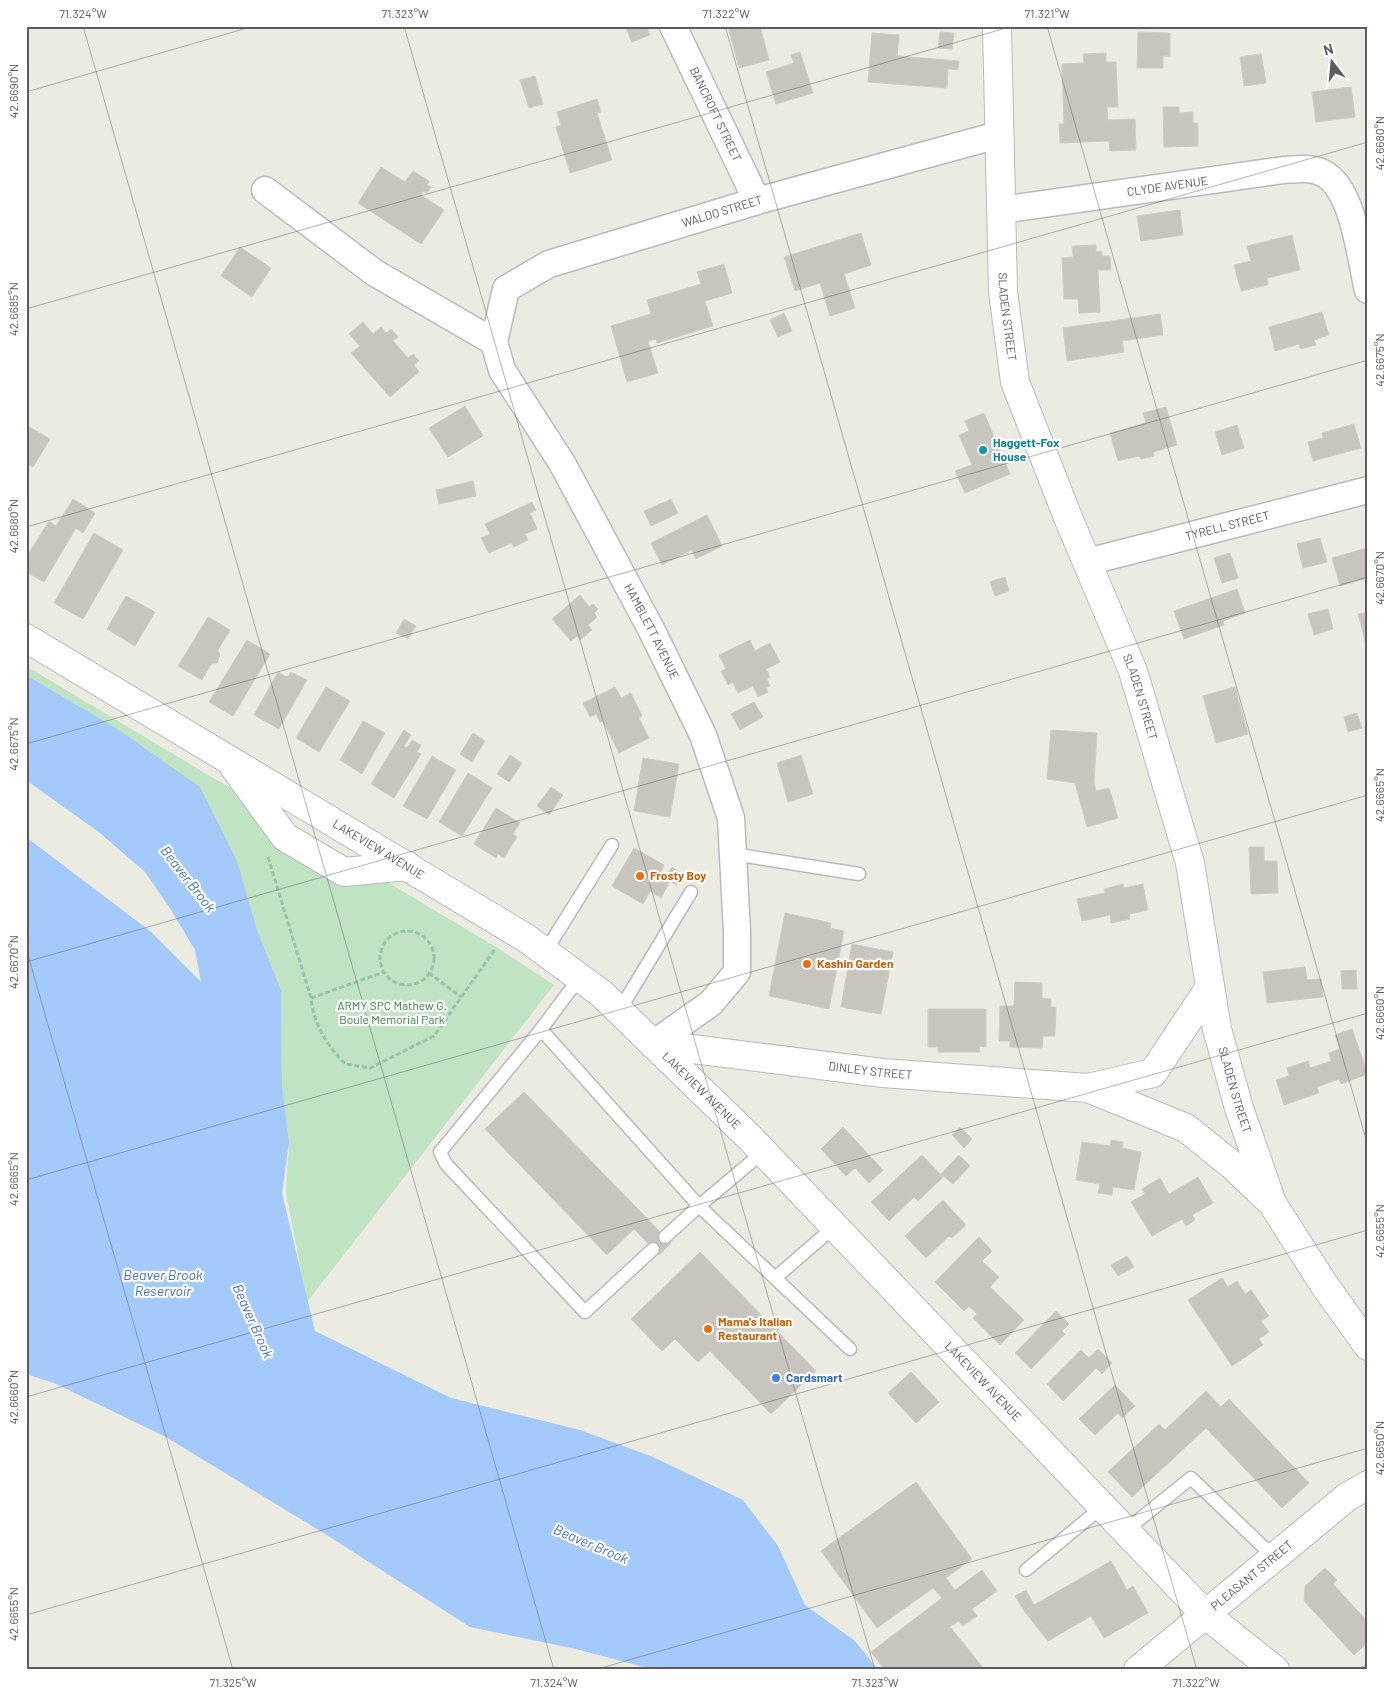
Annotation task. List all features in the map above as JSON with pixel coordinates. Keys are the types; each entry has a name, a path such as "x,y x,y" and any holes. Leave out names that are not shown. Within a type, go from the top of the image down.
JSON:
{"street":[{"name":"BANCROFT STREET","path":"672,26 757,201"},
{"name":"SLADEN STREET","path":"997,26 1003,292 1015,382 1087,562 1134,671 1187,854 1217,1029 1239,1108 1272,1203 1368,1346"},
{"name":"WALDO STREET","path":"494,342 506,289 550,264 757,201 998,135"},
{"name":"CLYDE AVENUE","path":"1001,210 1296,169 1309,169 1330,178 1338,186 1346,202 1368,290"},
{"path":"265,190 375,273 494,342"},
{"name":"HAMBLETT AVENUE","path":"494,342 502,370 562,463 651,629 702,735 731,818 737,932 737,972 711,1003 653,1044"},
{"name":"TYRELL STREET","path":"1087,562 1368,490"},
{"name":"LAKEVIEW AVENUE","path":"26,638 510,928 602,994 763,1152 1205,1614 1275,1670"},
{"path":"228,758 285,837 344,872 408,866"},
{"name":"DINLEY STREET","path":"653,1044 883,1073 1088,1088 1153,1073 1210,987"},
{"name":"DINLEY STREET","path":"1088,1088 1186,1128 1232,1165 1272,1203"},
{"name":"PLEASANT STREET","path":"1138,1670 1347,1497 1368,1485"}],"lane":[{"path":"546,952 612,845"},
{"path":"733,854 859,874"},
{"path":"619,1010 691,892"},
{"path":"580,977 539,1032 440,1152 446,1164 585,1312 653,1249"},
{"path":"539,1032 546,1035 699,1206 850,1349"},
{"path":"665,1238 699,1206 763,1152"},
{"path":"775,1278 834,1226"},
{"path":"1125,1530 1191,1478 1274,1557"},
{"path":"1026,1570 1102,1507"}],"path":[{"path":"267,854 311,998 312,1011 327,1045 345,1064 370,1068 434,1036 510,928"},
{"path":"403,932 412,932 427,940 431,948 432,965 429,973 415,983 406,985 390,979 384,972 380,955 387,940 403,932"},
{"path":"311,998 384,972"},
{"path":"429,973 461,997"}],"green space":[{"name":"ARMY SPC Mathew G. Boule Memorial Park","path":"26,666 496,947 554,985 307,1302 286,1193 289,1142 282,1084 281,990 256,927 113,726 26,675"}],"water":[{"name":"Beaver Brook Reservoir","path":"26,675 113,726 200,787 237,861 256,927 281,990 282,1084 289,1142 282,1193 315,1331 451,1398 580,1430 653,1457 743,1500 778,1546 805,1605 855,1641 878,1670 655,1670 576,1649 470,1627 330,1537 166,1437 54,1383 26,1374 26,837 150,931 201,982 195,950 145,872 100,833 26,780"}],"building":[{"path":"625,26 646,26 650,35 632,42"},
{"path":"728,26 746,26 747,30 760,26 769,60 739,68"},
{"path":"940,32 954,33 952,49 938,48"},
{"path":"1138,32 1170,33 1170,56 1163,56 1163,68 1137,68"},
{"path":"872,33 899,35 897,56 959,61 958,70 948,69 947,88 868,82"},
{"path":"800,52 813,93 776,104 766,72 794,63 791,55"},
{"path":"1106,53 1106,62 1116,62 1118,107 1107,107 1108,120 1135,119 1136,150 1110,151 1109,141 1060,143 1059,124 1064,124 1062,64 1084,63 1083,54"},
{"path":"1261,54 1266,83 1244,86 1240,57"},
{"path":"535,76 543,104 529,108 520,80"},
{"path":"1351,87 1355,117 1316,122 1312,92"},
{"path":"597,99 601,112 597,113 612,160 570,173 556,127 561,125 557,112"},
{"path":"1163,107 1179,107 1179,113 1193,112 1193,123 1198,123 1198,146 1164,147"},
{"path":"381,167 405,182 413,171 429,181 427,185 431,187 427,193 423,191 421,195 444,210 421,244 358,203"},
{"path":"1180,210 1183,235 1141,241 1137,216"},
{"path":"861,233 871,265 844,274 855,308 830,316 820,283 795,291 784,257"},
{"path":"1292,235 1300,270 1267,278 1268,285 1241,291 1234,265 1251,261 1247,246"},
{"path":"1096,245 1096,252 1102,251 1102,256 1110,256 1111,270 1098,270 1100,312 1079,313 1078,299 1064,299 1062,258 1073,257 1072,246"},
{"path":"240,247 271,268 252,297 221,276"},
{"path":"724,264 732,293 705,301 713,326 657,343 656,339 648,341 658,373 627,382 611,326 651,314 647,300 701,284 697,272"},
{"path":"1322,312 1329,335 1314,340 1316,345 1300,349 1299,344 1275,351 1269,327"},
{"path":"784,313 792,331 778,337 770,320"},
{"path":"1160,314 1163,335 1122,341 1124,352 1067,361 1063,328"},
{"path":"363,322 373,334 381,327 386,333 391,329 398,337 393,341 408,358 413,354 419,361 414,365 419,372 390,397 351,353 360,346 349,334"},
{"path":"465,406 483,436 448,457 429,428"},
{"path":"1166,407 1177,445 1153,452 1154,456 1141,459 1139,456 1118,461 1110,433 1146,423 1143,413"},
{"name":"Haggett-Fox House","path":"984,413 1010,474 965,493 955,471 972,465 959,435 969,431 965,421"},
{"path":"1354,424 1361,448 1313,461 1308,442 1323,438 1322,433"},
{"path":"26,425 50,439 33,467 26,463"},
{"path":"1237,425 1244,448 1222,455 1215,432"},
{"path":"473,481 476,496 439,504 436,490"},
{"path":"73,499 95,513 83,533 76,528 44,582 26,572 26,558 49,521 56,526"},
{"path":"671,499 678,513 651,526 644,511"},
{"path":"532,502 536,510 530,513 537,529 525,534 528,540 514,547 511,543 489,553 481,538 490,534 485,524"},
{"path":"707,515 722,546 696,559 692,550 662,565 651,543"},
{"path":"94,533 123,550 83,619 54,603"},
{"path":"1320,538 1327,562 1303,568 1297,544"},
{"path":"1367,548 1368,578 1340,586 1332,558"},
{"path":"1230,553 1238,578 1222,583 1214,558"},
{"path":"1005,577 1009,591 995,596 990,582"},
{"path":"1237,589 1245,613 1223,621 1224,625 1184,639 1174,611"},
{"path":"580,595 589,607 593,604 598,609 594,613 597,617 588,625 592,630 580,640 577,636 571,641 552,619"},
{"path":"126,596 155,612 135,646 107,629"},
{"path":"1328,609 1333,629 1314,635 1308,614"},
{"path":"1368,612 1368,644 1366,644 1358,614"},
{"path":"208,617 230,630 218,650 220,654 217,663 211,664 202,680 178,666"},
{"path":"404,619 416,626 408,639 396,633"},
{"path":"247,640 270,654 233,716 209,702"},
{"path":"750,640 755,651 770,643 780,662 766,669 770,677 767,679 770,686 766,688 768,692 758,697 753,686 738,693 733,682 728,685 721,671 726,669 719,655"},
{"path":"278,672 287,677 291,672 307,680 279,729 254,715"},
{"path":"326,687 350,701 319,752 296,738"},
{"path":"615,687 621,698 631,693 642,716 639,718 649,738 619,753 603,721 600,722 596,714 590,717 583,703"},
{"path":"1235,687 1248,734 1216,743 1203,696"},
{"path":"754,702 763,717 740,730 731,714"},
{"path":"1357,713 1362,728 1348,732 1344,717"},
{"path":"363,721 385,733 362,774 340,760"},
{"path":"404,730 411,735 404,746 407,748 412,740 421,745 417,752 421,754 394,798 371,784"},
{"path":"1051,730 1097,733 1094,782 1096,791 1109,788 1118,818 1087,827 1075,783 1047,779"},
{"path":"473,733 485,741 472,762 460,754"},
{"path":"510,755 522,763 509,782 497,774"},
{"path":"801,755 813,794 788,802 777,763"},
{"path":"432,756 456,770 427,819 403,806"},
{"path":"643,758 679,764 670,817 634,811"},
{"path":"468,773 492,788 462,836 439,822"},
{"path":"551,787 563,795 549,815 537,806"},
{"path":"496,808 520,823 513,834 517,837 504,858 498,854 496,858 474,844"},
{"path":"1249,847 1264,847 1264,861 1277,861 1278,893 1251,894"},
{"name":"Frosty Boy","path":"634,848 664,865 659,875 665,878 672,867 683,874 677,885 670,881 661,898 650,891 643,904 612,886"},
{"path":"1123,884 1124,888 1143,884 1148,910 1129,914 1130,919 1111,923 1110,915 1082,921 1077,899 1105,893 1104,889"},
{"name":"Kashin Garden","path":"785,913 831,923 830,928 844,931 829,1009 769,996"},
{"path":"852,944 893,952 881,1014 841,1007"},
{"path":"1305,967 1307,980 1321,979 1323,997 1267,1003 1263,972"},
{"path":"1356,970 1357,989 1342,989 1341,971"},
{"path":"1015,982 1042,983 1042,998 1051,999 1051,1007 1056,1007 1055,1036 1043,1036 1042,1048 1010,1047 1010,1041 999,1041 1000,1006 1014,1006"},
{"path":"928,1009 986,1009 986,1047 979,1046 980,1052 938,1052 938,1047 928,1047"},
{"path":"1352,1029 1368,1074 1341,1084 1339,1079 1317,1087 1319,1093 1284,1105 1276,1080 1289,1076 1287,1068 1308,1061 1310,1068 1331,1061 1329,1053 1340,1049 1335,1035"},
{"path":"524,1092 671,1243 659,1255 634,1229 607,1255 485,1129"},
{"path":"843,1127 883,1170 869,1183 855,1168 846,1176 821,1149"},
{"path":"960,1127 972,1139 964,1148 952,1135"},
{"path":"1111,1140 1123,1142 1122,1148 1141,1152 1134,1190 1113,1187 1112,1195 1098,1193 1100,1184 1076,1180 1082,1142 1110,1146"},
{"path":"922,1155 943,1177 918,1201 914,1197 889,1221 871,1202"},
{"path":"959,1155 970,1166 953,1184 941,1174"},
{"path":"1198,1177 1213,1203 1192,1215 1195,1220 1186,1226 1182,1219 1152,1236 1131,1202 1145,1194 1142,1189 1160,1178 1169,1194"},
{"path":"943,1200 966,1225 952,1238 949,1236 926,1258 905,1236"},
{"path":"979,1237 992,1251 982,1261 999,1277 990,1287 1024,1320 1000,1345 973,1318 977,1314 969,1306 964,1311 935,1282"},
{"name":"Mama's Italian Restaurant","path":"700,1252 816,1371 771,1414 710,1351 698,1362 675,1339 662,1351 631,1319"},
{"path":"1127,1256 1134,1267 1118,1276 1111,1265"},
{"path":"1222,1278 1228,1287 1237,1281 1245,1294 1251,1290 1269,1316 1261,1321 1269,1332 1259,1339 1263,1345 1232,1366 1188,1300"},
{"path":"1056,1311 1069,1324 1062,1331 1065,1334 1031,1369 1015,1353"},
{"path":"1098,1349 1112,1363 1102,1374 1096,1368 1063,1401 1047,1384 1081,1350 1089,1358"},
{"path":"911,1372 939,1402 916,1423 888,1393"},
{"path":"1115,1385 1135,1406 1122,1418 1118,1413 1095,1435 1079,1419"},
{"path":"1206,1391 1221,1407 1229,1399 1309,1483 1282,1508 1206,1428 1132,1497 1108,1472 1159,1424 1165,1430"},
{"path":"916,1482 972,1559 946,1578 955,1590 982,1570 997,1591 972,1609 977,1616 963,1626 959,1621 950,1627 985,1670 885,1670 871,1652 942,1598 933,1588 877,1628 821,1551"},
{"path":"1111,1561 1127,1590 1133,1586 1148,1613 1104,1638 1091,1616 1048,1641 1024,1611 1015,1596 1026,1590 1034,1605"},
{"path":"1325,1568 1337,1580 1333,1584 1368,1622 1368,1642 1354,1655 1304,1601 1305,1586"}],"place":[{"name":"Haggett-Fox House","path":"983,450"},
{"name":"Frosty Boy","path":"640,876"},
{"name":"Kashin Garden","path":"807,964"},
{"name":"Mama's Italian Restaurant","path":"708,1329"},
{"name":"Cardsmart","path":"776,1378"}],"water label":[{"name":"Beaver Brook","path":"188,879"},
{"name":"Beaver Brook","path":"253,1321"},
{"name":"Beaver Brook","path":"591,1544"}]}
